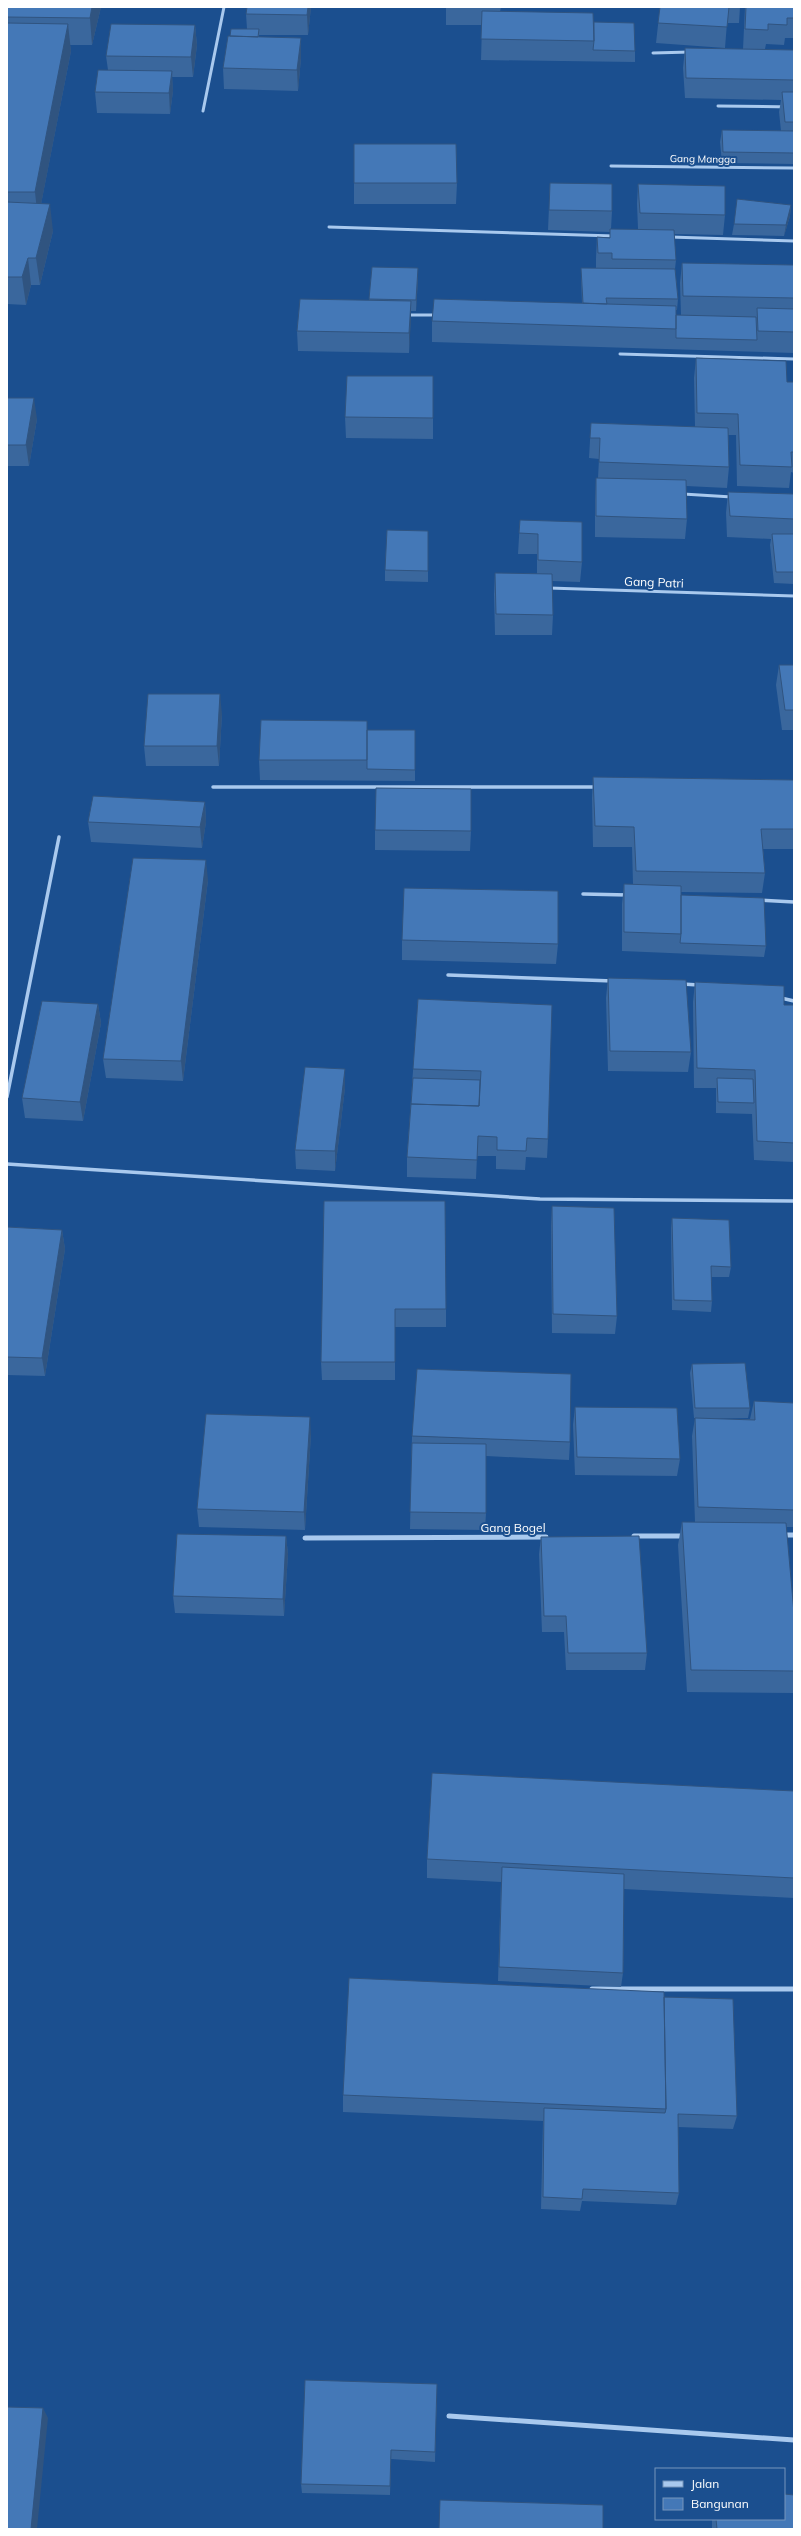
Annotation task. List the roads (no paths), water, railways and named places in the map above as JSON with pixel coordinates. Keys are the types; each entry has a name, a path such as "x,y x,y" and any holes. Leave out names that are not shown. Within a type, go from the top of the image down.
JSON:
{"street":[{"path":"203,111 224,7"},
{"path":"652,53 692,52"},
{"path":"718,106 794,107"},
{"name":"Gang Mangga","path":"611,166 794,168"},
{"path":"329,227 621,236"},
{"path":"668,237 794,241"},
{"path":"411,315 442,315"},
{"path":"620,354 794,359"},
{"path":"676,494 739,497"},
{"name":"Gang Patri","path":"544,588 794,596"},
{"path":"213,787 604,787"},
{"path":"7,1096 59,837"},
{"path":"583,894 630,896"},
{"path":"755,900 794,902"},
{"path":"448,975 620,981"},
{"path":"675,984 706,986"},
{"path":"772,997 794,1001"},
{"path":"7,1164 540,1199 794,1201"},
{"path":"778,1536 794,1535"},
{"name":"Gang Bogel","path":"305,1538 549,1536"},
{"path":"628,1536 691,1536"},
{"path":"589,1989 794,1989"},
{"path":"449,2416 794,2440"}]}
